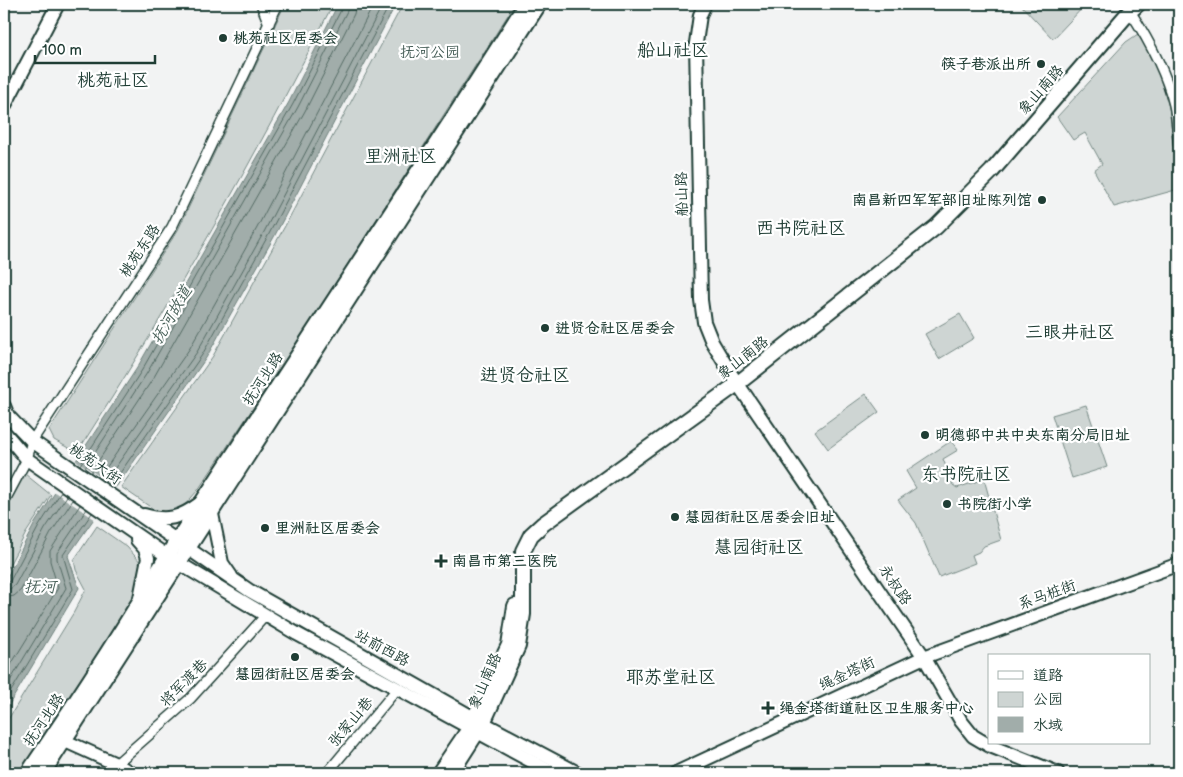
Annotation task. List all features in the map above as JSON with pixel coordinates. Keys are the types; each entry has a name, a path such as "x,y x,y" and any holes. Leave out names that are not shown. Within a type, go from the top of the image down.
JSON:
{"main road":[{"path":"4,107 58,4"},
{"name":"抚河北路","path":"28,773 87,686 139,604 166,556 526,4"},
{"name":"抚河北路","path":"43,773 540,4"},
{"name":"船山路","path":"705,4 700,16 696,43 701,300 706,328 735,381"},
{"name":"象山南路","path":"451,773 518,646 523,614 523,551 531,536 543,524 735,381 931,221 987,166 1131,6"},
{"name":"永叔路","path":"735,381 924,656 961,721 973,736 990,746 1058,773"},
{"name":"桃苑大街","path":"4,406 8,416 32,441 177,541"},
{"path":"4,432 27,459 166,556"},
{"path":"136,513 153,518 170,519 187,513 202,503"},
{"path":"212,514 222,563 233,580"},
{"path":"129,530 145,549 148,558 139,604"},
{"name":"站前西路","path":"177,541 273,605 553,773"},
{"name":"站前西路","path":"166,556 397,689 578,773"},
{"name":"系马桩街","path":"924,656 1179,564"},
{"name":"绳金塔街","path":"676,773 924,656"},
{"name":"象山南路","path":"439,773 476,726"},
{"path":"65,741 116,764 131,773"}],"street":[{"path":"261,4 269,24"},
{"name":"桃苑东路","path":"4,502 27,459 32,441 172,227 278,4"},
{"path":"1131,6 1163,73 1174,104 1179,147"},
{"name":"将军渡巷","path":"116,764 191,698 266,615"},
{"name":"张家山巷","path":"326,773 397,689"}],"green space":[{"path":"285,4 333,4 243,174 148,340 80,448 72,450 54,440 49,430 178,230"},
{"name":"抚河公园","path":"403,4 515,4 304,332 198,490 184,506 162,515 121,487 213,356 285,226"},
{"path":"1020,4 1086,4 1053,39"},
{"path":"1138,34 1159,75 1169,107 1179,189 1114,207 1094,170 1102,164 1085,133 1073,140 1057,117 1126,42"},
{"path":"960,314 974,338 939,359 925,334"},
{"path":"866,394 879,412 828,449 815,431"},
{"path":"1086,405 1107,467 1072,478 1052,415"},
{"name":"书院街小学","path":"951,441 958,450 943,459 953,485 957,488 984,479 1001,540 984,546 979,552 972,555 975,563 939,577 916,523 898,500 916,488 906,471"},
{"path":"25,474 51,495 26,533 4,575 4,506"},
{"path":"97,526 127,547 142,564 134,597 119,627 24,773 4,773 4,726 74,612 86,589 76,570 74,560"}],"water":[{"name":"抚河","path":"338,4 396,4 274,237 206,358 68,556 79,588 4,713 4,583 35,523 137,368 289,102"}],"pier":[{"path":"74,459 118,489 96,520 53,491"}],"place":[{"name":"桃苑社区居委会","path":"223,38"},
{"name":"筷子巷派出所","path":"1041,64"},
{"name":"南昌新四军军部旧址陈列馆","path":"1042,200"},
{"name":"进贤仓社区居委会","path":"545,328"},
{"name":"明德邨中共中央东南分局旧址","path":"925,435"},
{"name":"书院街小学","path":"947,504"},
{"name":"慧园街社区居委会旧址","path":"675,517"},
{"name":"里洲社区居委会","path":"265,528"},
{"name":"南昌市第三医院","path":"441,561"},
{"name":"慧园街社区居委会","path":"295,657"},
{"name":"绳金塔街道社区卫生服务中心","path":"768,708"}],"district":[{"name":"船山社区","path":"673,50"},
{"name":"桃苑社区","path":"113,80"},
{"name":"里洲社区","path":"401,156"},
{"name":"西书院社区","path":"801,228"},
{"name":"三眼井社区","path":"1070,332"},
{"name":"进贤仓社区","path":"525,375"},
{"name":"东书院社区","path":"966,474"},
{"name":"慧园街社区","path":"759,547"},
{"name":"耶苏堂社区","path":"671,677"}],"water label":[{"name":"抚河故道","path":"172,315"}]}
